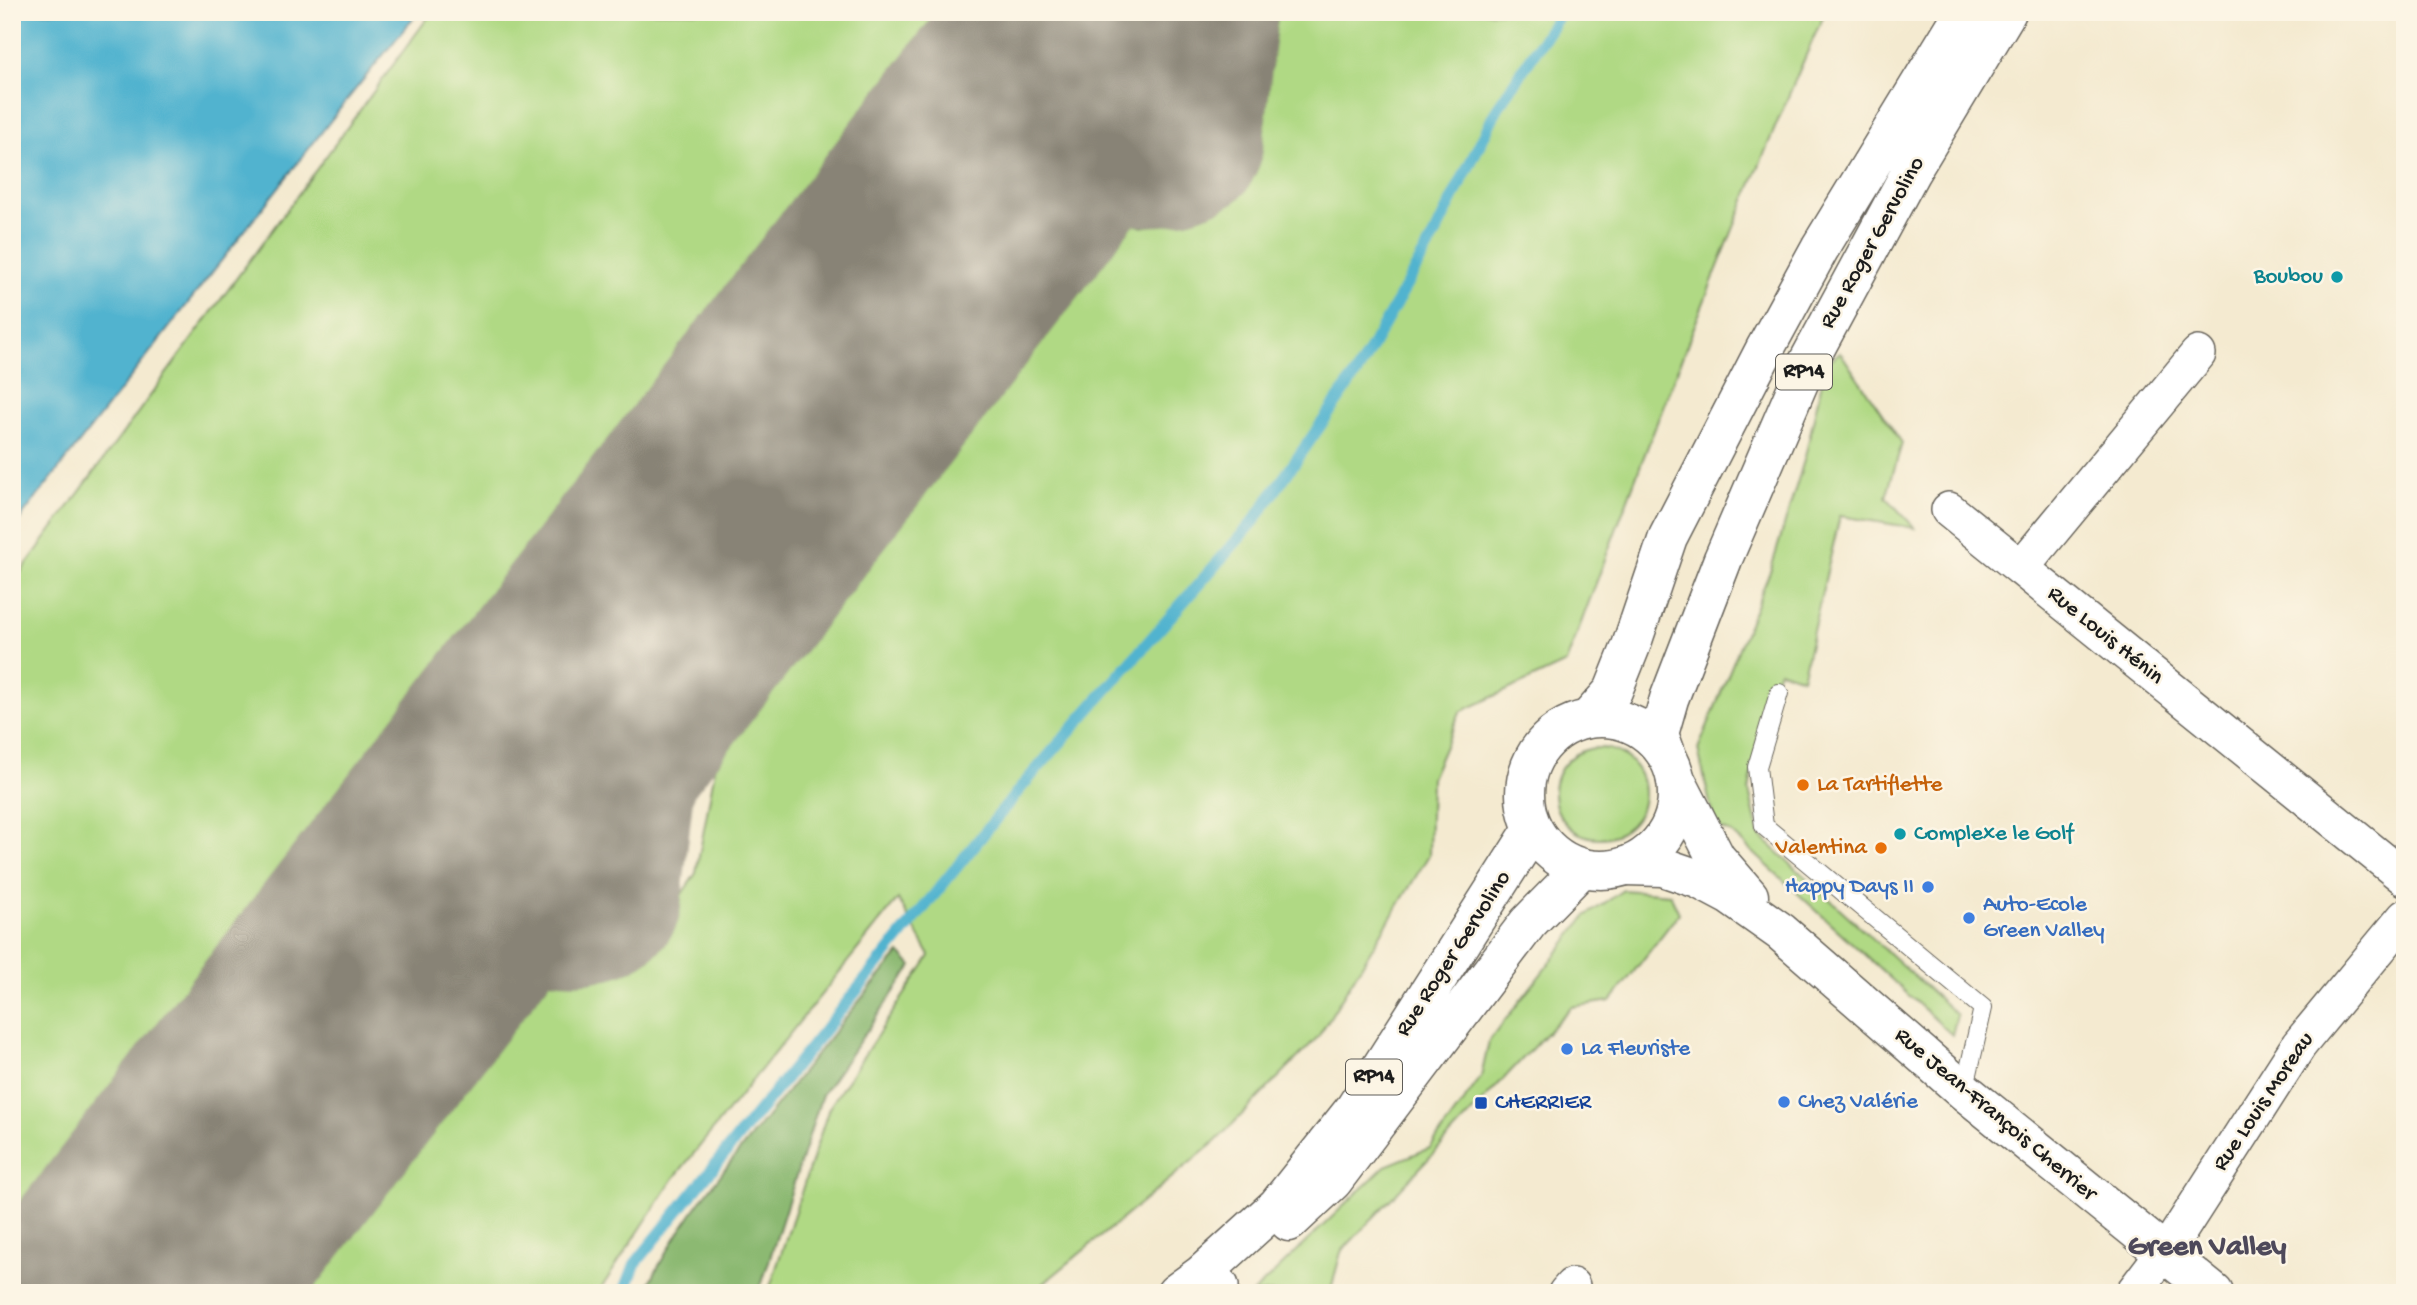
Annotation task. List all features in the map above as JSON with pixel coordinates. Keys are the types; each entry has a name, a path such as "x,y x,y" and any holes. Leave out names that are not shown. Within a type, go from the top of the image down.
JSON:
{"main road":[{"name":"Rue Roger Gervolino","path":"1589,718 1613,691 1668,537 1766,347 1820,248 1964,12"},
{"name":"Rue Roger Gervolino","path":"1672,768 1659,734 1669,699 1723,559 1807,364 1910,173 2007,12"},
{"path":"1589,718 1612,718 1634,724 1653,738 1672,768 1677,802 1672,824 1660,842 1645,857 1626,866 1604,870 1583,868 1563,860 1545,846 1533,829 1525,808 1524,786 1530,763 1542,743 1560,728 1589,718"},
{"name":"Rue Jean-François Cherrier","path":"1672,768 1699,829 1716,858 1781,932"},
{"name":"Rue Roger Gervolino","path":"1176,1293 1202,1274 1277,1206 1355,1108 1533,829"},
{"name":"Rue Jean-François Cherrier","path":"1626,866 1664,867 1698,879 1730,896 1781,932 1964,1091 2214,1293"},
{"name":"Rue Roger Gervolino","path":"1218,1291 1333,1181 1528,923 1583,868"}],"street":[{"path":"2021,568 2198,354"},
{"name":"Rue Louis Hénin","path":"1949,510 2405,878"},
{"name":"Rue Louis Moreau","path":"2133,1293 2164,1253 2299,1045 2405,917"}],"lane":[{"path":"1779,693 1758,767 1764,826 1983,1008 1964,1091"}],"green space":[{"path":"432,12 990,12 12,1282 12,584"},
{"path":"1278,12 1825,12 1723,254 1566,663 1460,712 1431,778 1429,855 1318,1037 1216,1141 1032,1293 768,1293 829,1108 930,956 898,899 674,1178 598,1293 272,1293 491,991 637,960 696,873 729,692 1096,208 1142,227 1199,217 1258,147"},
{"path":"1840,352 1902,443 1886,497 1915,528 1840,516 1802,678 1779,670 1763,709 1749,791 1759,835 1957,1015 1952,1035 1732,833 1715,827 1698,749 1771,569 1805,457 1826,364"},
{"path":"1599,748 1624,756 1636,768 1644,793 1636,818 1624,830 1599,838 1574,830 1562,818 1554,793 1562,768 1574,756"},
{"path":"1623,890 1670,894 1679,913 1611,1001 1571,1007 1341,1252 1330,1293 1253,1293 1385,1166 1430,1148 1481,1077 1489,1041 1586,916"},
{"path":"900,953 912,966 822,1095 762,1283 756,1293 645,1293 670,1246 700,1202 865,993"}],"water":[{"path":"12,12 418,12 12,529"}],"waterway":[{"path":"624,1293 635,1264 1024,784 1254,521 1358,371 1434,236 1497,109 1561,12"}],"taxiway":[{"path":"1086,12 1068,34 1058,58 1057,83 1063,108 1075,130 1093,148 1116,162 1143,168 1173,166 1193,159 1200,156 1205,146 1220,12"},
{"path":"551,746 505,769 482,799 474,825 476,852 487,876 504,898 527,914 554,924 595,923 611,916 623,904 656,611"},
{"path":"157,1293 177,1233"}],"runway":[{"path":"130,1293 1117,12"}],"place":[{"name":"Boubou","path":"2337,277"},
{"name":"La Tartiflette","path":"1803,785"},
{"name":"Complexe le Golf","path":"1900,834"},
{"name":"Valentina","path":"1881,848"},
{"name":"Happy Days II","path":"1928,887"},
{"name":"Auto-Ecole Green Valley","path":"1969,918"},
{"name":"La Fleuriste","path":"1567,1049"},
{"name":"Chez Valérie","path":"1784,1102"},
{"name":"CHERRIER","path":"1481,1103"}],"district":[{"name":"Green Valley","path":"2207,1248"}]}
